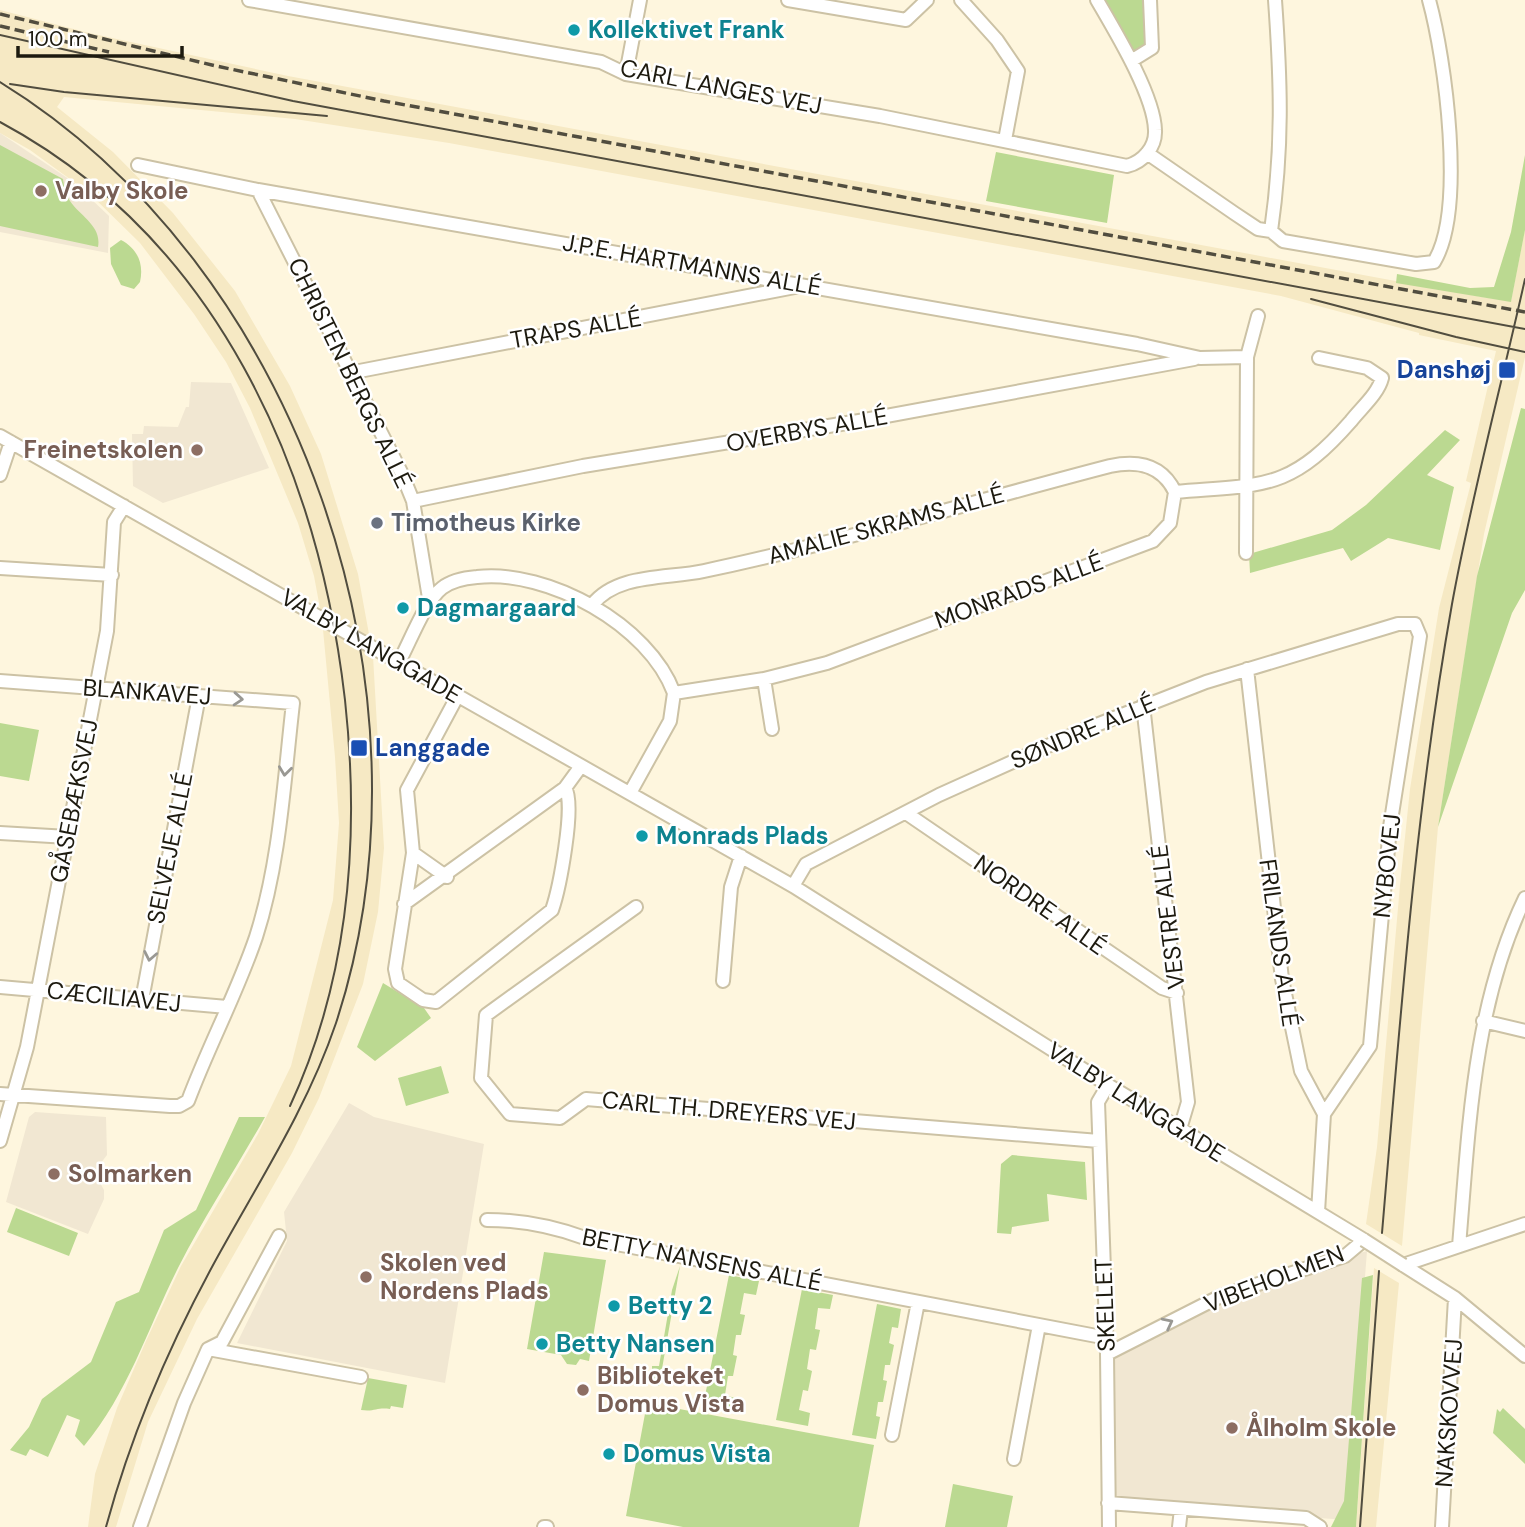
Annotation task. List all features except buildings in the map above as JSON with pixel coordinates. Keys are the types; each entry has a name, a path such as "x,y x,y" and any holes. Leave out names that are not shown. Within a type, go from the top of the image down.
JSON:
{"street":[{"name":"CARL LANGES VEJ","path":"249,0 601,62 626,74 1005,140 1127,166 1138,163 1147,153"},
{"path":"626,74 640,0"},
{"path":"788,0 906,20 927,0"},
{"path":"961,0 997,40 1018,71 1005,140"},
{"path":"1097,0 1130,61 1156,128 1154,141 1147,153 1258,229 1271,231 1279,239 1416,264 1434,261 1445,221 1450,127 1442,56 1429,0"},
{"path":"1130,61 1152,48 1150,0"},
{"path":"1271,231 1281,163 1282,121 1275,0"},
{"name":"J.P.E. HARTMANNS ALLÉ","path":"138,165 258,190 804,285 1200,358 1247,357"},
{"name":"CHRISTEN BERGS ALLÉ","path":"258,190 413,501 430,604"},
{"name":"TRAPS ALLÉ","path":"349,373 804,285"},
{"path":"1246,553 1247,357 1258,316"},
{"name":"OVERBYS ALLÉ","path":"413,501 583,466 859,421 1200,358"},
{"path":"1175,492 1247,486 1289,476 1308,465 1325,450 1380,385 1382,378 1367,368 1319,358"},
{"path":"0,475 5,439"},
{"name":"VALBY LANGGADE","path":"5,439 793,886 1108,1086 1455,1298 1525,1356"},
{"name":"AMALIE SKRAMS ALLÉ","path":"592,605 603,591 624,583 681,576 746,562 1131,461 1153,468 1168,480 1175,492"},
{"name":"MONRADS ALLÉ","path":"674,693 764,679 827,663 1141,547 1163,533 1170,523 1175,492"},
{"name":"GÅSEBÆKSVEJ","path":"0,1141 14,1095 38,989 68,838 108,620 114,522 124,506"},
{"path":"0,568 112,575"},
{"path":"399,662 441,589 460,579 496,575 544,585 592,605 636,641 654,660 674,693 670,721 630,793"},
{"name":"SØNDRE ALLÉ","path":"793,886 806,864 939,795 1143,705 1247,669 1398,624"},
{"name":"NYBOVEJ","path":"1324,1114 1366,1054 1371,1038 1390,827 1420,636 1415,624 1398,624"},
{"name":"FRILANDS ALLÉ","path":"1247,669 1282,979 1301,1071 1324,1114"},
{"path":"764,679 772,729"},
{"name":"BLANKAVEJ","path":"0,681 293,703 268,892 256,937 227,1007"},
{"path":"458,695 407,790 413,853 395,969 398,983 423,1000 436,1002 552,910 558,895 569,811 565,788"},
{"name":"SELVEJE ALLÉ","path":"142,1000 199,696"},
{"name":"VESTRE ALLÉ","path":"1143,705 1188,1102 1180,1129"},
{"path":"404,904 446,877 565,788 581,766"},
{"name":"NORDRE ALLÉ","path":"906,813 1162,988 1177,993"},
{"path":"0,833 68,838"},
{"path":"413,853 446,877"},
{"path":"723,981 731,887 741,856"},
{"path":"1459,1246 1483,1021 1492,980 1507,934 1525,898"},
{"name":"CARL TH. DREYERS VEJ","path":"636,907 615,916 486,1015 481,1078 510,1114 560,1118 586,1099 1099,1141"},
{"name":"CÆCILIAVEJ","path":"0,987 227,1007"},
{"path":"0,1094 179,1106 188,1101 227,1007"},
{"path":"1483,1021 1525,1031"},
{"name":"SKELLET","path":"1108,1086 1098,1102 1107,1338 1109,1527"},
{"path":"1318,1212 1324,1114"},
{"name":"BETTY NANSENS ALLÉ","path":"487,1220 515,1220 559,1229 584,1238 1107,1338"},
{"path":"1403,1265 1525,1224"},
{"path":"140,1527 184,1404 208,1349 222,1342 279,1236"},
{"name":"VIBEHOLMEN","path":"1107,1354 1221,1296 1345,1256 1364,1240"},
{"name":"NAKSKOVVEJ","path":"1442,1527 1455,1298"},
{"path":"892,1435 918,1302"},
{"path":"1014,1459 1039,1325"},
{"path":"208,1349 361,1377"},
{"path":"1108,1503 1231,1513 1282,1522 1306,1518 1320,1527"},
{"path":"1179,1527 1181,1509"},
{"path":"1230,1527 1231,1513"}],"shaded area":[{"path":"0,10 89,33 288,76 1482,297 1511,301 1525,229 1525,357 1484,534 1438,827 1402,1246 1366,1224 1377,1147 1410,789 1439,608 1471,483 1466,481 1496,351 1419,335 1281,296 449,143 295,119 64,97 57,107 113,152 173,213 235,291 290,386 321,454 358,574 373,656 384,848 378,912 363,984 319,1098 292,1153 197,1319 148,1422 116,1527 88,1527 95,1474 117,1408 146,1341 181,1266 258,1134 291,1066 333,900 339,823 322,619 314,576 298,523 250,408 226,362 194,314 140,243 89,193 30,150 0,133"},
{"name":"Valby Skole","path":"0,133 72,181 109,216 108,253 0,232"},
{"name":"Freinetskolen","path":"191,382 231,383 269,468 163,503 133,486 132,434 143,434 144,426 178,427 186,407 189,407"},
{"name":"Skolen ved Nordens Plads","path":"349,1103 374,1117 484,1144 445,1383 237,1343 287,1241 284,1212"},
{"name":"Solmarken","path":"35,1112 106,1117 107,1155 94,1172 104,1190 104,1199 88,1234 6,1202 29,1117"},
{"name":"Ålholm Skole","path":"1367,1251 1346,1520 1112,1502 1111,1354 1249,1286"},
{"path":"1374,1268 1399,1283 1376,1527 1356,1527"}],"green space":[{"path":"1105,0 1145,0 1148,45 1134,54"},
{"name":"Valby Skole","path":"0,145 63,179 70,201 94,227 98,247 0,226"},
{"path":"996,152 1114,175 1107,223 986,201"},
{"path":"1525,155 1525,230 1511,302 1396,283 1397,274 1470,288 1494,287 1511,232"},
{"path":"121,240 136,252 140,263 140,282 134,289 121,285 111,264 110,248"},
{"path":"1521,408 1525,409 1525,590 1512,613 1438,827 1477,576"},
{"path":"1445,430 1460,440 1427,475 1454,487 1440,550 1388,538 1351,561 1343,548 1250,573 1249,554 1332,530 1366,505"},
{"path":"0,723 39,730 29,781 0,776"},
{"path":"383,983 424,1008 431,1018 375,1061 357,1047"},
{"path":"441,1066 449,1093 406,1106 398,1078"},
{"path":"239,1117 265,1117 189,1247 126,1381 100,1425 84,1446 75,1436 80,1420 67,1415 48,1457 30,1449 26,1456 10,1450 29,1427 42,1399 91,1362 116,1302 139,1292 164,1230 196,1210"},
{"path":"1012,1155 1085,1162 1087,1200 1047,1194 1049,1221 1012,1227 1011,1234 997,1233 1001,1164"},
{"path":"16,1208 78,1233 69,1256 7,1232"},
{"path":"544,1252 606,1260 589,1361 580,1359 576,1365 567,1364 561,1355 527,1349"},
{"path":"680,1266 659,1386 652,1385 652,1366 659,1366 672,1290"},
{"path":"729,1275 759,1281 756,1295 744,1293 740,1314 745,1315 741,1335 736,1335 733,1355 737,1356 733,1376 728,1376 725,1395 735,1398 732,1412 703,1406"},
{"path":"1373,1275 1356,1527 1331,1527 1344,1501 1362,1278"},
{"path":"802,1289 833,1295 830,1309 818,1308 815,1329 820,1330 816,1350 810,1349 807,1369 812,1371 808,1391 803,1390 799,1410 810,1413 808,1426 776,1420"},
{"path":"877,1304 901,1309 898,1328 892,1327 889,1343 894,1345 890,1365 885,1365 883,1380 887,1381 883,1402 878,1402 876,1416 880,1417 876,1439 852,1435"},
{"path":"368,1378 407,1385 403,1408 391,1406 390,1409 361,1410"},
{"path":"647,1403 874,1445 859,1527 683,1527 626,1516"},
{"path":"1503,1408 1525,1429 1525,1464 1493,1433 1497,1409 1500,1412"},
{"path":"953,1484 1013,1496 1007,1527 945,1527"}],"tram line":[{"path":"0,35 293,101 1525,329"},
{"path":"0,82 105,162 194,260 266,373 321,497 356,628 372,762 365,895 336,1023 312,1084 200,1289 168,1355 140,1422 106,1527"},
{"path":"10,84 64,92 327,116"},
{"path":"0,122 76,171 141,228 197,294 243,367 281,445 310,527 331,613 345,700 351,804 350,856 337,958 326,1008 310,1058 290,1106"},
{"path":"1382,1233 1418,839 1439,682 1468,522 1525,279"},
{"path":"1311,299 1525,352"},
{"path":"1360,1527 1379,1271"}],"railway":[{"path":"0,14 216,66 384,101 1525,312"},
{"path":"0,26 109,52"}],"place":[{"name":"Kollektivet Frank","path":"574,30"},
{"name":"Valby Skole","path":"41,191"},
{"name":"Danshøj","path":"1507,370"},
{"name":"Freinetskolen","path":"197,450"},
{"name":"Timotheus Kirke","path":"377,523"},
{"name":"Dagmargaard","path":"403,608"},
{"name":"Langgade","path":"359,748"},
{"name":"Monrads Plads","path":"642,836"},
{"name":"Solmarken","path":"54,1174"},
{"name":"Skolen ved Nordens Plads","path":"366,1277"},
{"name":"Betty 2","path":"614,1306"},
{"name":"Betty Nansen","path":"542,1344"},
{"name":"Biblioteket Domus Vista","path":"583,1390"},
{"name":"Ålholm Skole","path":"1232,1428"},
{"name":"Domus Vista","path":"609,1454"}]}
